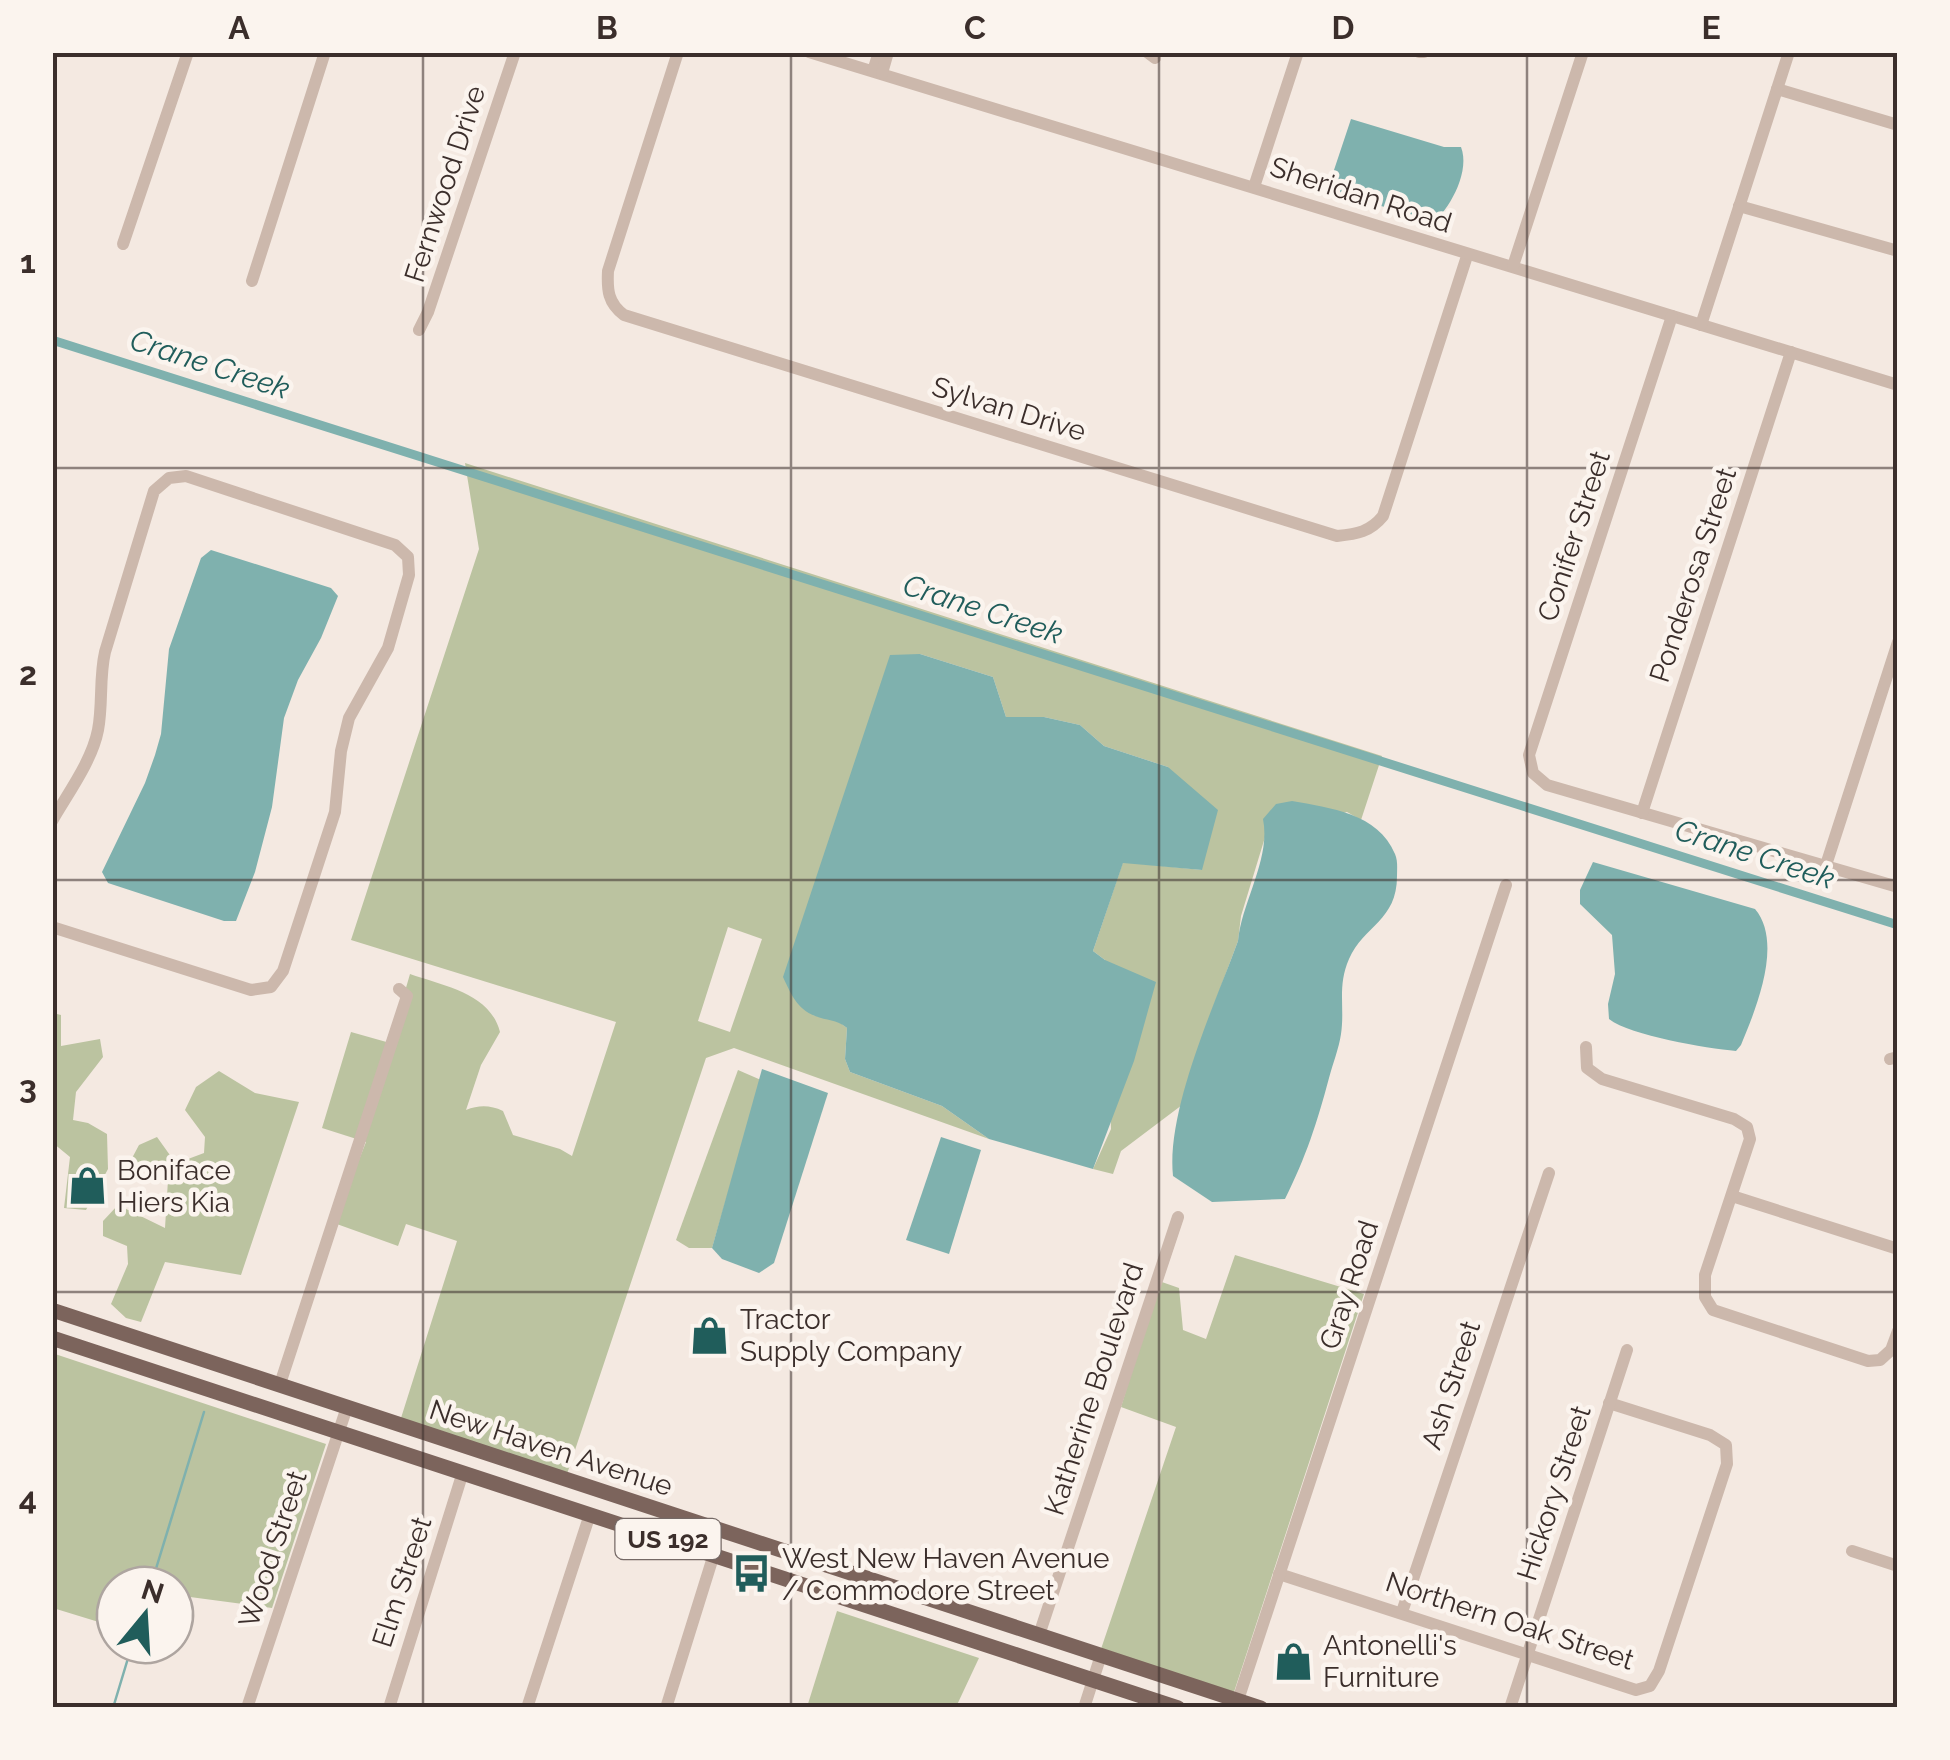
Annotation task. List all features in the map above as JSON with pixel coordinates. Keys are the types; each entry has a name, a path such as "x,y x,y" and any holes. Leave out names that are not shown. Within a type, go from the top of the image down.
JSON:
{"main road":[{"name":"New Haven Avenue","path":"52,1310 1101,1655 1233,1704 1262,1708"},
{"name":"New Haven Avenue","path":"52,1338 1178,1708"},
{"path":"108,1356 133,1352 150,1342"},
{"path":"142,1367 158,1355 182,1352"},
{"path":"463,1472 484,1461 506,1459"},
{"path":"590,1514 612,1503 639,1502"},
{"path":"714,1554 734,1544 766,1552 784,1551"},
{"path":"758,1569 837,1584 847,1582 855,1574"}],"street":[{"path":"124,244 188,52"},
{"path":"252,280 325,52"},
{"name":"Fernwood Drive","path":"419,330 515,52"},
{"name":"Sylvan Drive","path":"678,52 608,271 607,291 614,308 624,316 1337,536 1360,534 1383,516 1467,256"},
{"name":"Sheridan Road","path":"809,52 1898,385"},
{"path":"877,72 879,52"},
{"path":"877,72 888,52"},
{"path":"1254,187 1298,52"},
{"path":"1512,266 1583,52"},
{"path":"1702,324 1789,52"},
{"path":"1777,89 1898,125"},
{"path":"1739,206 1898,250"},
{"name":"Conifer Street","path":"1642,813 1547,785 1533,772 1529,755 1672,316"},
{"name":"Ponderosa Street","path":"1642,813 1791,352"},
{"path":"52,821 98,730 100,676 106,652 154,491 168,478 186,476 256,499 395,545 408,557 409,575 388,648 349,718 340,751 335,812 283,971 271,987 251,990 52,927"},
{"path":"1826,865 1898,642"},
{"path":"1642,813 1898,888"},
{"name":"Gray Road","path":"1233,1704 1506,886"},
{"path":"280,1384 407,996 400,989"},
{"path":"1586,1047 1588,1068 1602,1079 1734,1119 1747,1128 1750,1140 1705,1275 1705,1297 1713,1310 1868,1361 1880,1360 1891,1350 1898,1331"},
{"name":"Ash Street","path":"1402,1612 1550,1174"},
{"path":"1732,1196 1898,1249"},
{"name":"Katherine Boulevard","path":"1039,1635 1178,1217"},
{"name":"Hickory Street","path":"1510,1708 1626,1350"},
{"name":"Northern Oak Street","path":"1279,1574 1636,1690 1650,1686 1659,1670 1727,1464 1726,1445 1710,1435 1609,1402"},
{"name":"Wood Street","path":"247,1708 347,1407"},
{"name":"Elm Street","path":"389,1708 463,1472"},
{"path":"528,1708 590,1514"},
{"path":"1852,1551 1898,1566"},
{"path":"666,1708 714,1554"},
{"path":"1084,1708 1101,1655"}],"green space":[{"path":"465,463 1382,756 1361,820 1347,812 1266,834 1241,916 1238,941 1182,1105 1121,1151 1113,1174 1093,1169 1111,1129 1105,960 1093,951 1123,862 1202,870 1168,767 1104,746 1080,725 1044,717 1006,717 993,677 920,654 813,1015 838,1021 847,1028 845,1059 850,1072 942,1106 989,1139 734,1048 706,1058 567,1474 401,1418 457,1241 406,1224 398,1246 334,1223 366,1142 322,1128 351,1032 390,1043 410,974 464,993 495,1019 500,1032 481,1065 466,1110 484,1106 503,1111 513,1135 572,1156 616,1022 351,940 479,549","holes":["728,927 762,939 730,1032 698,1021"]},
{"path":"53,1013 61,1015 61,1046 100,1039 103,1057 76,1092 73,1120 107,1134 108,1169 86,1210 64,1208 70,1157 53,1143"},
{"path":"738,1070 761,1080 712,1248 689,1248 676,1240"},
{"path":"219,1071 255,1093 299,1102 241,1275 165,1262 141,1322 126,1318 111,1304 128,1264 127,1246 103,1236 103,1221 118,1205 165,1228 168,1180 131,1160 139,1145 157,1137 172,1158 188,1159 204,1153 205,1137 185,1110 196,1087"},
{"path":"1235,1255 1364,1294 1234,1692 1101,1649 1176,1427 1121,1407 1159,1281 1179,1288 1183,1330 1206,1339"},
{"path":"52,1353 326,1444 272,1608 195,1598 195,1565 95,1565 95,1621 53,1608"},
{"path":"837,1611 979,1658 956,1707 807,1707"}],"water":[{"path":"1351,119 1444,147 1461,147 1463,166 1458,187 1435,221 1327,191"},
{"path":"211,550 331,588 338,596 284,718 272,807 255,872 236,921 224,921 108,883 102,872 155,755 161,734 169,649 201,558"},
{"path":"920,654 993,677 1006,717 1044,717 1080,725 1104,746 1168,767 1218,810 1202,870 1123,863 1093,951 1156,982 1134,1061 1093,1169 989,1139 942,1106 850,1072 845,1059 847,1028 804,1009 783,977 890,655"},
{"path":"1292,801 1351,815 1377,829 1396,857 1396,891 1386,913 1355,948 1345,969 1339,1045 1310,1140 1285,1199 1212,1202 1173,1176 1177,1120 1194,1057 1238,941 1260,865 1263,819 1276,804"},
{"path":"1593,862 1755,909 1763,923 1767,958 1753,1014 1736,1051 1651,1036 1609,1019 1615,974 1612,935 1580,904 1580,890"},
{"path":"762,1069 828,1093 774,1263 759,1273 722,1259 712,1248"},
{"path":"941,1137 981,1150 949,1254 906,1240"}],"waterway":[{"name":"Crane Creek","path":"52,340 1898,925"},
{"path":"157,1565 204,1412"},
{"path":"113,1708 126,1665"}],"place":[{"name":"Boniface Hiers Kia","path":"87,1186"},
{"name":"Tractor Supply Company","path":"710,1335"},
{"name":"West New Haven Avenue / Commodore Street","path":"752,1574"},
{"name":"Antonelli's Furniture","path":"1293,1661"}]}
